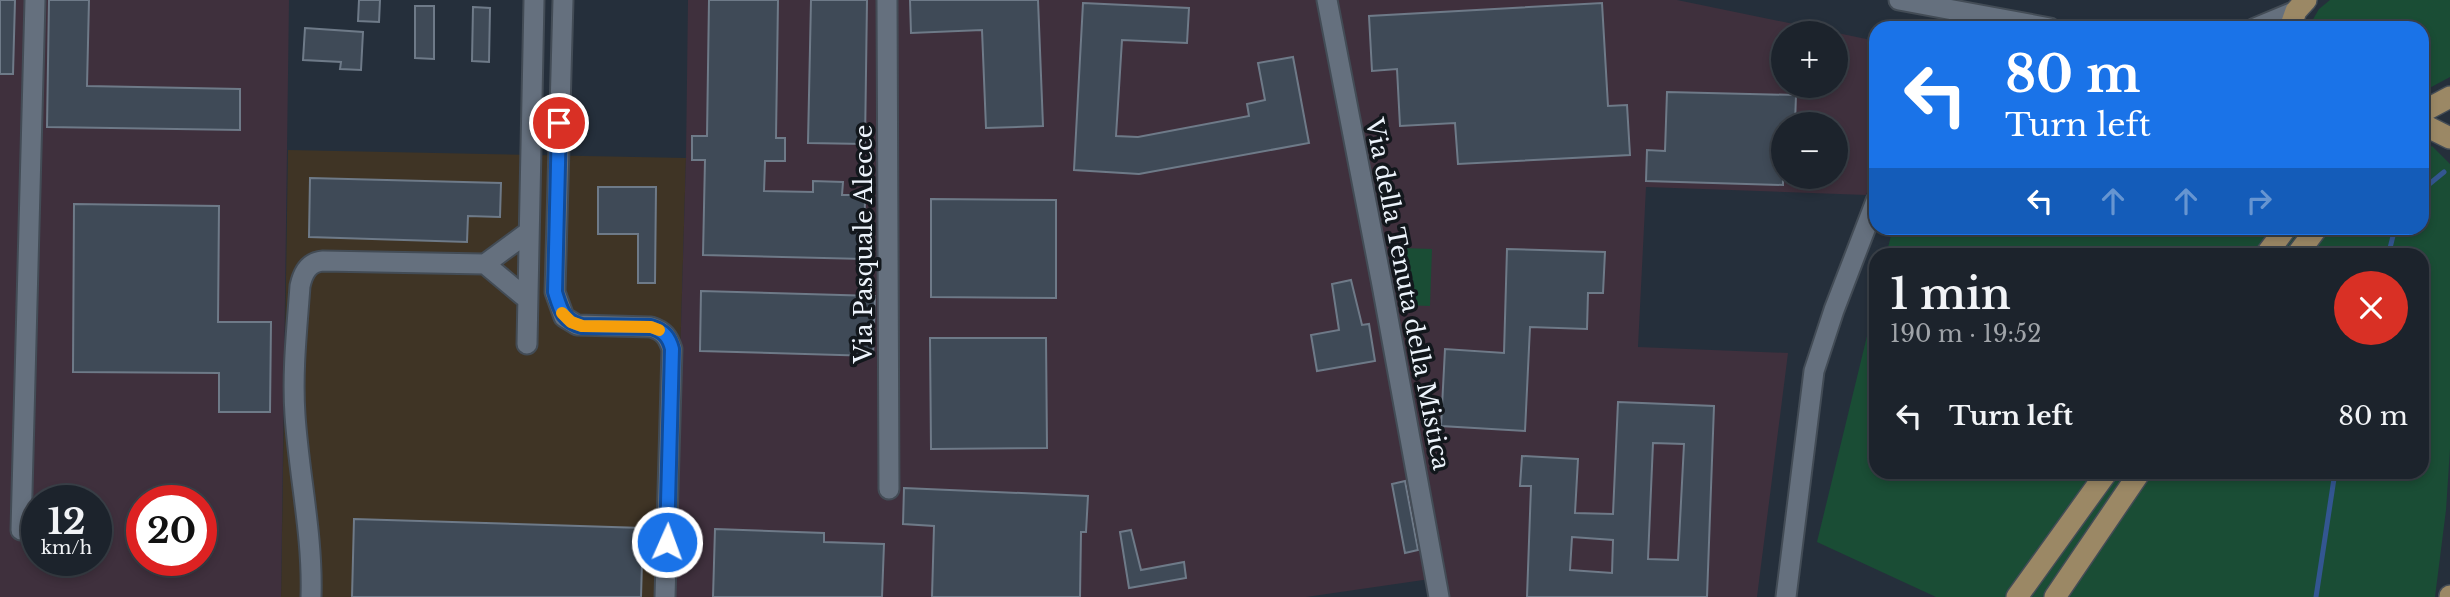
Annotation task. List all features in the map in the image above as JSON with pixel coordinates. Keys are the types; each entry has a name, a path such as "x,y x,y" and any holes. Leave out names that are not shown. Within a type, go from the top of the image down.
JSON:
{"main road":[{"path":"2429,108 2450,97"},
{"path":"2429,128 2450,138"},
{"path":"2017,597 2102,479"},
{"path":"2054,597 2135,479"}],"street":[{"path":"22,485 35,0"},
{"path":"527,344 527,233 534,0"},
{"path":"563,0 555,292 559,307 568,319 582,326 651,327 660,330 670,341 672,349 665,597"},
{"name":"Via Pasquale Alecce","path":"887,0 888,489"},
{"name":"Via della Tenuta della Mistica","path":"1327,0 1439,597"},
{"path":"1899,0 1970,21"},
{"path":"2271,21 2297,10"},
{"path":"1786,597 1814,372 1834,310 1869,219"},
{"path":"311,597 312,565 298,449 294,384 303,273 314,262 323,261 485,264 527,233"},
{"path":"527,258 555,258"},
{"path":"485,264 527,299"}],"shaded area":[{"path":"0,0 289,0 281,597 0,597"},
{"path":"688,0 1677,0 1779,21 1771,21 1771,98 1848,98 1848,35 1869,40 1869,188 1866,195 1646,187 1638,347 1788,353 1757,597 1442,597 1437,578 1306,597 673,597"},
{"path":"288,150 686,158 673,597 281,597"}],"green space":[{"path":"2330,0 2450,0 2450,77 2429,88 2429,21 2312,21 2319,9"},
{"path":"2432,146 2450,164 2450,449 2446,510 2435,597 1936,597 1817,542 1869,328 1869,479 2429,479 2429,248 1888,248 1891,235 2429,235 2429,147"},
{"path":"1403,248 1432,249 1430,306 1402,305"}],"building":[{"path":"0,0 15,0 13,74 0,74"},
{"path":"49,0 89,0 87,86 240,89 240,130 47,127"},
{"path":"359,0 380,0 379,22 358,21"},
{"path":"709,0 778,0 776,138 785,138 785,161 765,161 764,191 813,192 813,181 843,182 842,195 865,195 864,259 703,255 705,160 692,160 692,136 707,136"},
{"path":"811,0 867,0 865,144 808,143"},
{"path":"910,0 1038,0 1043,126 986,128 982,30 911,33"},
{"path":"1083,3 1189,8 1187,43 1122,40 1116,136 1138,137 1249,116 1247,104 1265,100 1258,63 1293,57 1309,143 1139,174 1074,170"},
{"path":"1602,3 1608,106 1627,105 1630,155 1458,164 1455,123 1400,126 1397,69 1372,71 1369,16"},
{"path":"415,6 434,6 434,59 415,58"},
{"path":"473,7 490,8 489,62 472,61"},
{"path":"305,28 363,32 361,70 340,69 341,62 303,60"},
{"path":"1667,92 1771,94 1771,98 1796,98 1795,112 1771,112 1771,185 1646,181 1647,150 1665,151"},
{"path":"310,178 501,183 500,217 468,216 467,242 309,237"},
{"path":"598,187 656,187 655,283 638,283 638,234 598,234"},
{"path":"931,199 1056,200 1056,298 931,297"},
{"path":"74,204 219,206 218,322 271,322 270,412 219,412 219,373 73,372"},
{"path":"1507,249 1605,252 1603,293 1588,293 1587,329 1530,327 1525,431 1441,426 1445,349 1504,353"},
{"path":"1351,280 1362,325 1369,324 1375,361 1317,371 1311,335 1339,330 1332,284"},
{"path":"701,291 875,296 873,356 700,351"},
{"path":"930,338 1046,338 1047,448 931,449"},
{"path":"1618,402 1714,406 1707,597 1527,597 1531,486 1520,486 1522,456 1578,459 1575,513 1613,514","holes":["1653,443 1684,444 1678,560 1648,559","1572,537 1613,540 1612,573 1570,570"]},
{"path":"1405,481 1418,550 1405,553 1392,484"},
{"path":"904,488 1088,496 1086,532 1081,532 1080,597 932,597 934,526 903,524"},
{"path":"354,519 643,528 641,597 352,597"},
{"path":"715,529 824,533 824,542 884,544 882,597 713,597"},
{"path":"1131,530 1141,570 1184,562 1186,578 1129,588 1120,532"}],"waterway":[{"path":"2429,184 2444,172"},
{"path":"2390,248 2393,235"},
{"path":"2316,597 2334,479"}],"slow traffic":[{"path":"562,313 571,322 582,326 651,327 659,330"}],"route":[{"path":"559,123 555,292 564,317 582,326 651,327 660,330 670,341 672,349 667,542"}]}
